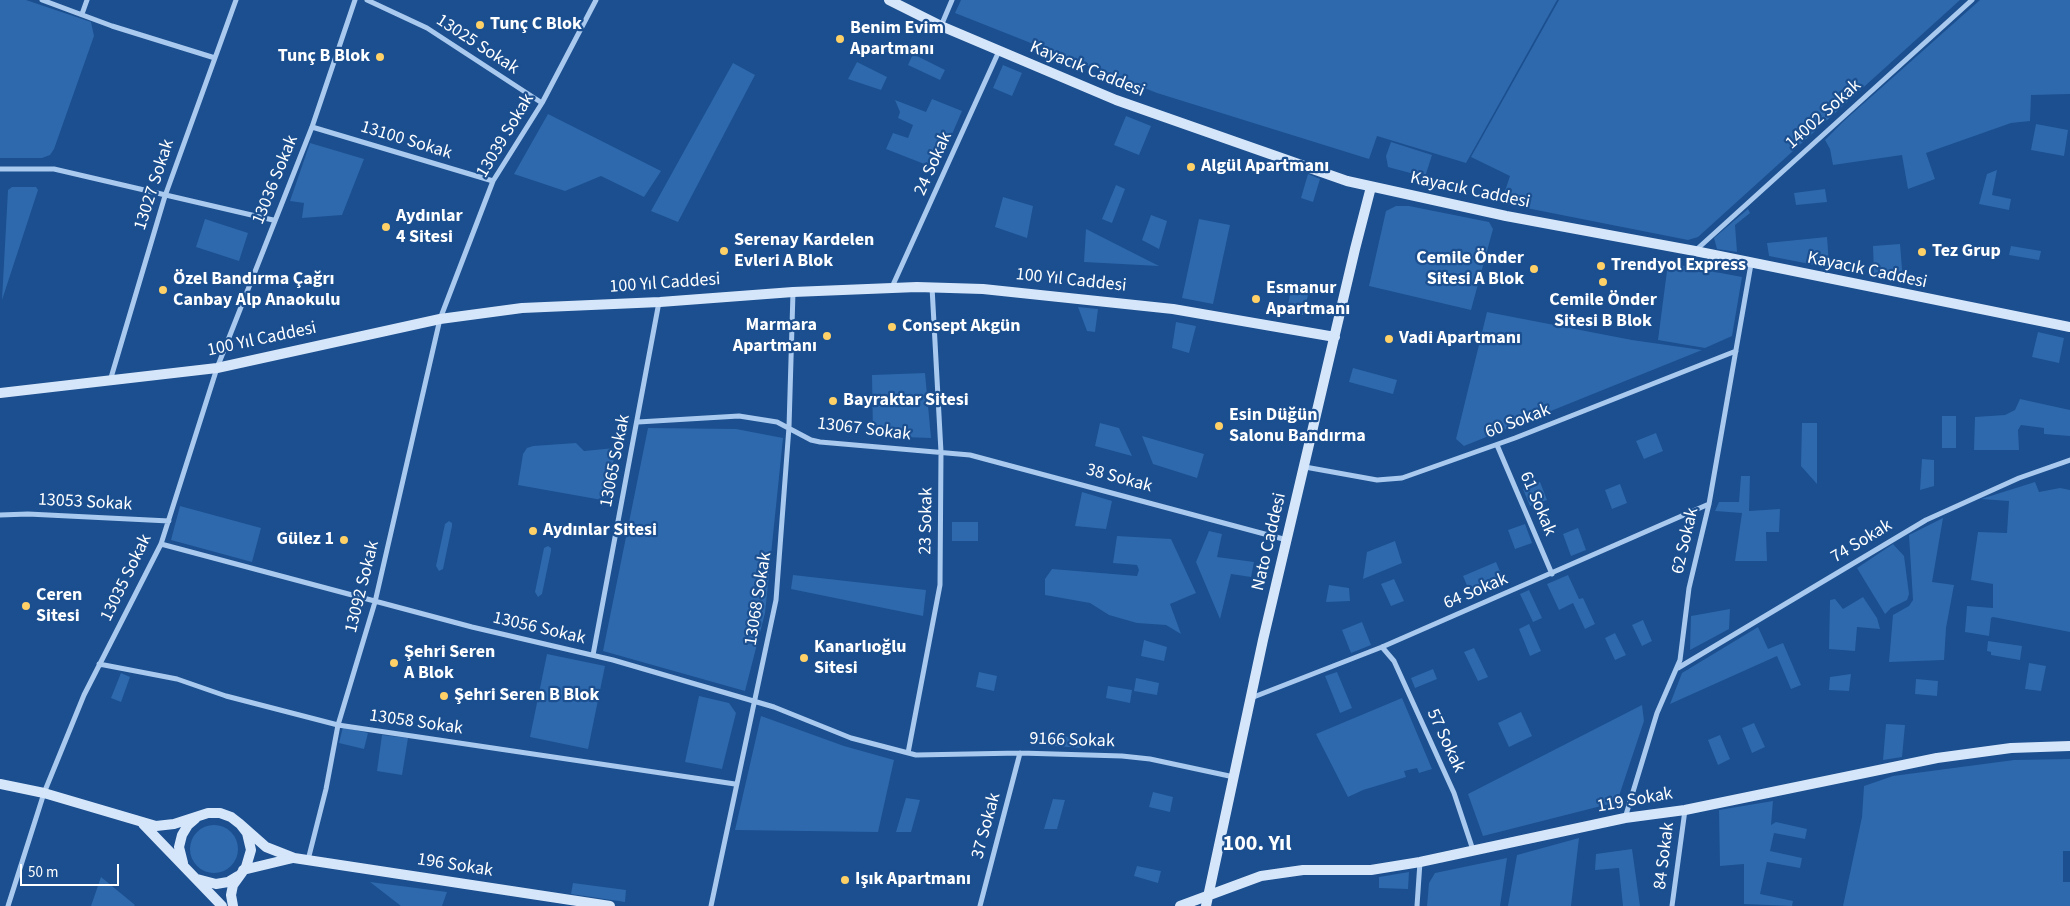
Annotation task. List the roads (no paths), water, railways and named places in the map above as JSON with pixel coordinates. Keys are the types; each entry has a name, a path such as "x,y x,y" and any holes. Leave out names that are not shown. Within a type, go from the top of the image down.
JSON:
{"street":[{"path":"42,0 112,26 215,58"},
{"path":"82,14 87,0"},
{"name":"13027 Sokak","path":"110,382 164,196 236,0"},
{"name":"13036 Sokak","path":"217,368 312,127 355,0"},
{"name":"13025 Sokak","path":"367,0 427,28 542,103"},
{"path":"383,6 386,0"},
{"name":"13039 Sokak","path":"440,319 493,181 542,103 596,0"},
{"name":"Kayacık Caddesi","path":"889,0 941,26 1116,100 1238,144 1371,188 2070,327"},
{"path":"941,26 952,0"},
{"name":"14002 Sokak","path":"1695,251 1972,0"},
{"name":"24 Sokak","path":"892,288 999,51"},
{"name":"13100 Sokak","path":"312,127 493,181"},
{"path":"0,169 54,169 274,220"},
{"name":"Nato Caddesi","path":"1207,902 1287,540 1371,188"},
{"name":"62 Sokak","path":"1625,818 1654,721 1678,668 1689,588 1709,504 1752,264"},
{"name":"100 Yıl Caddesi","path":"0,394 217,368 440,319 522,308 660,302 793,292 932,287 992,290 1173,308 1335,337"},
{"name":"23 Sokak","path":"908,753 940,585 941,452 932,287"},
{"name":"13068 Sokak","path":"711,906 735,784 776,600 780,567 789,427 793,292"},
{"name":"13065 Sokak","path":"593,655 660,302"},
{"name":"13092 Sokak","path":"308,860 326,789 338,725 375,602 440,319"},
{"name":"60 Sokak","path":"1305,467 1377,480 1394,480 1440,466 1497,445 1736,351"},
{"name":"13035 Sokak","path":"8,906 44,794 84,695 160,544 169,521 217,368"},
{"name":"13067 Sokak","path":"638,422 739,416 769,420 789,427 811,440 820,442 941,452"},
{"name":"61 Sokak","path":"1497,445 1552,574"},
{"name":"38 Sokak","path":"941,452 992,460 1287,540"},
{"name":"74 Sokak","path":"1678,668 1926,520 2019,478 2070,460"},
{"name":"64 Sokak","path":"1251,699 1382,647 1709,504"},
{"name":"13053 Sokak","path":"0,515 28,514 169,521"},
{"name":"13056 Sokak","path":"160,544 536,644 593,655 774,707 851,738 908,753"},
{"name":"57 Sokak","path":"1382,647 1394,661 1454,793 1473,851"},
{"name":"13058 Sokak","path":"99,664 177,679 226,696 338,725 735,784"},
{"name":"119 Sokak","path":"1207,902 1244,881 1292,871 1371,870 1420,862 1625,818 1685,810 1938,758 2011,748 2070,746"},
{"name":"9166 Sokak","path":"908,753 932,756 1020,753 1150,759 1234,777"},
{"name":"37 Sokak","path":"980,906 1020,753"},
{"path":"0,784 44,794 142,824 156,826 174,824 208,814 220,813 231,816 247,833 251,844 250,856 231,891 233,906"},
{"name":"84 Sokak","path":"1672,906 1685,810"},
{"path":"186,869 179,847 182,835 188,825 197,818"},
{"path":"142,824 222,906"},
{"name":"196 Sokak","path":"240,824 266,847 294,858 610,906"},
{"name":"196 Sokak","path":"241,873 294,858"},
{"path":"1417,906 1420,862"},
{"path":"194,877 216,884 228,882 241,873"},
{"path":"1180,906 1207,902"}],"place":[{"name":"Tunç C Blok","path":"480,25"},
{"name":"Benim Evim Apartmanı","path":"840,39"},
{"name":"Tunç B Blok","path":"380,57"},
{"name":"Algül Apartmanı","path":"1191,167"},
{"name":"Aydınlar 4 Sitesi","path":"386,227"},
{"name":"Serenay Kardelen Evleri A Blok","path":"724,251"},
{"name":"Tez Grup","path":"1922,252"},
{"name":"Trendyol Express","path":"1601,266"},
{"name":"Cemile Önder Sitesi A Blok","path":"1534,269"},
{"name":"Cemile Önder Sitesi B Blok","path":"1603,282"},
{"name":"Özel Bandırma Çağrı Canbay Alp Anaokulu","path":"163,290"},
{"name":"Esmanur Apartmanı","path":"1256,299"},
{"name":"Consept Akgün","path":"892,327"},
{"name":"Marmara Apartmanı","path":"827,336"},
{"name":"Vadi Apartmanı","path":"1389,339"},
{"name":"Bayraktar Sitesi","path":"833,401"},
{"name":"Esin Düğün Salonu Bandırma","path":"1219,426"},
{"name":"Aydınlar Sitesi","path":"533,531"},
{"name":"Gülez 1","path":"344,540"},
{"name":"Ceren Sitesi","path":"26,606"},
{"name":"Kanarlıoğlu Sitesi","path":"804,658"},
{"name":"Şehri Seren A Blok","path":"394,663"},
{"name":"Şehri Seren B Blok","path":"444,696"},
{"name":"Işık Apartmanı","path":"845,880"}],"district":[{"name":"100. Yıl","path":"1257,845"}]}
